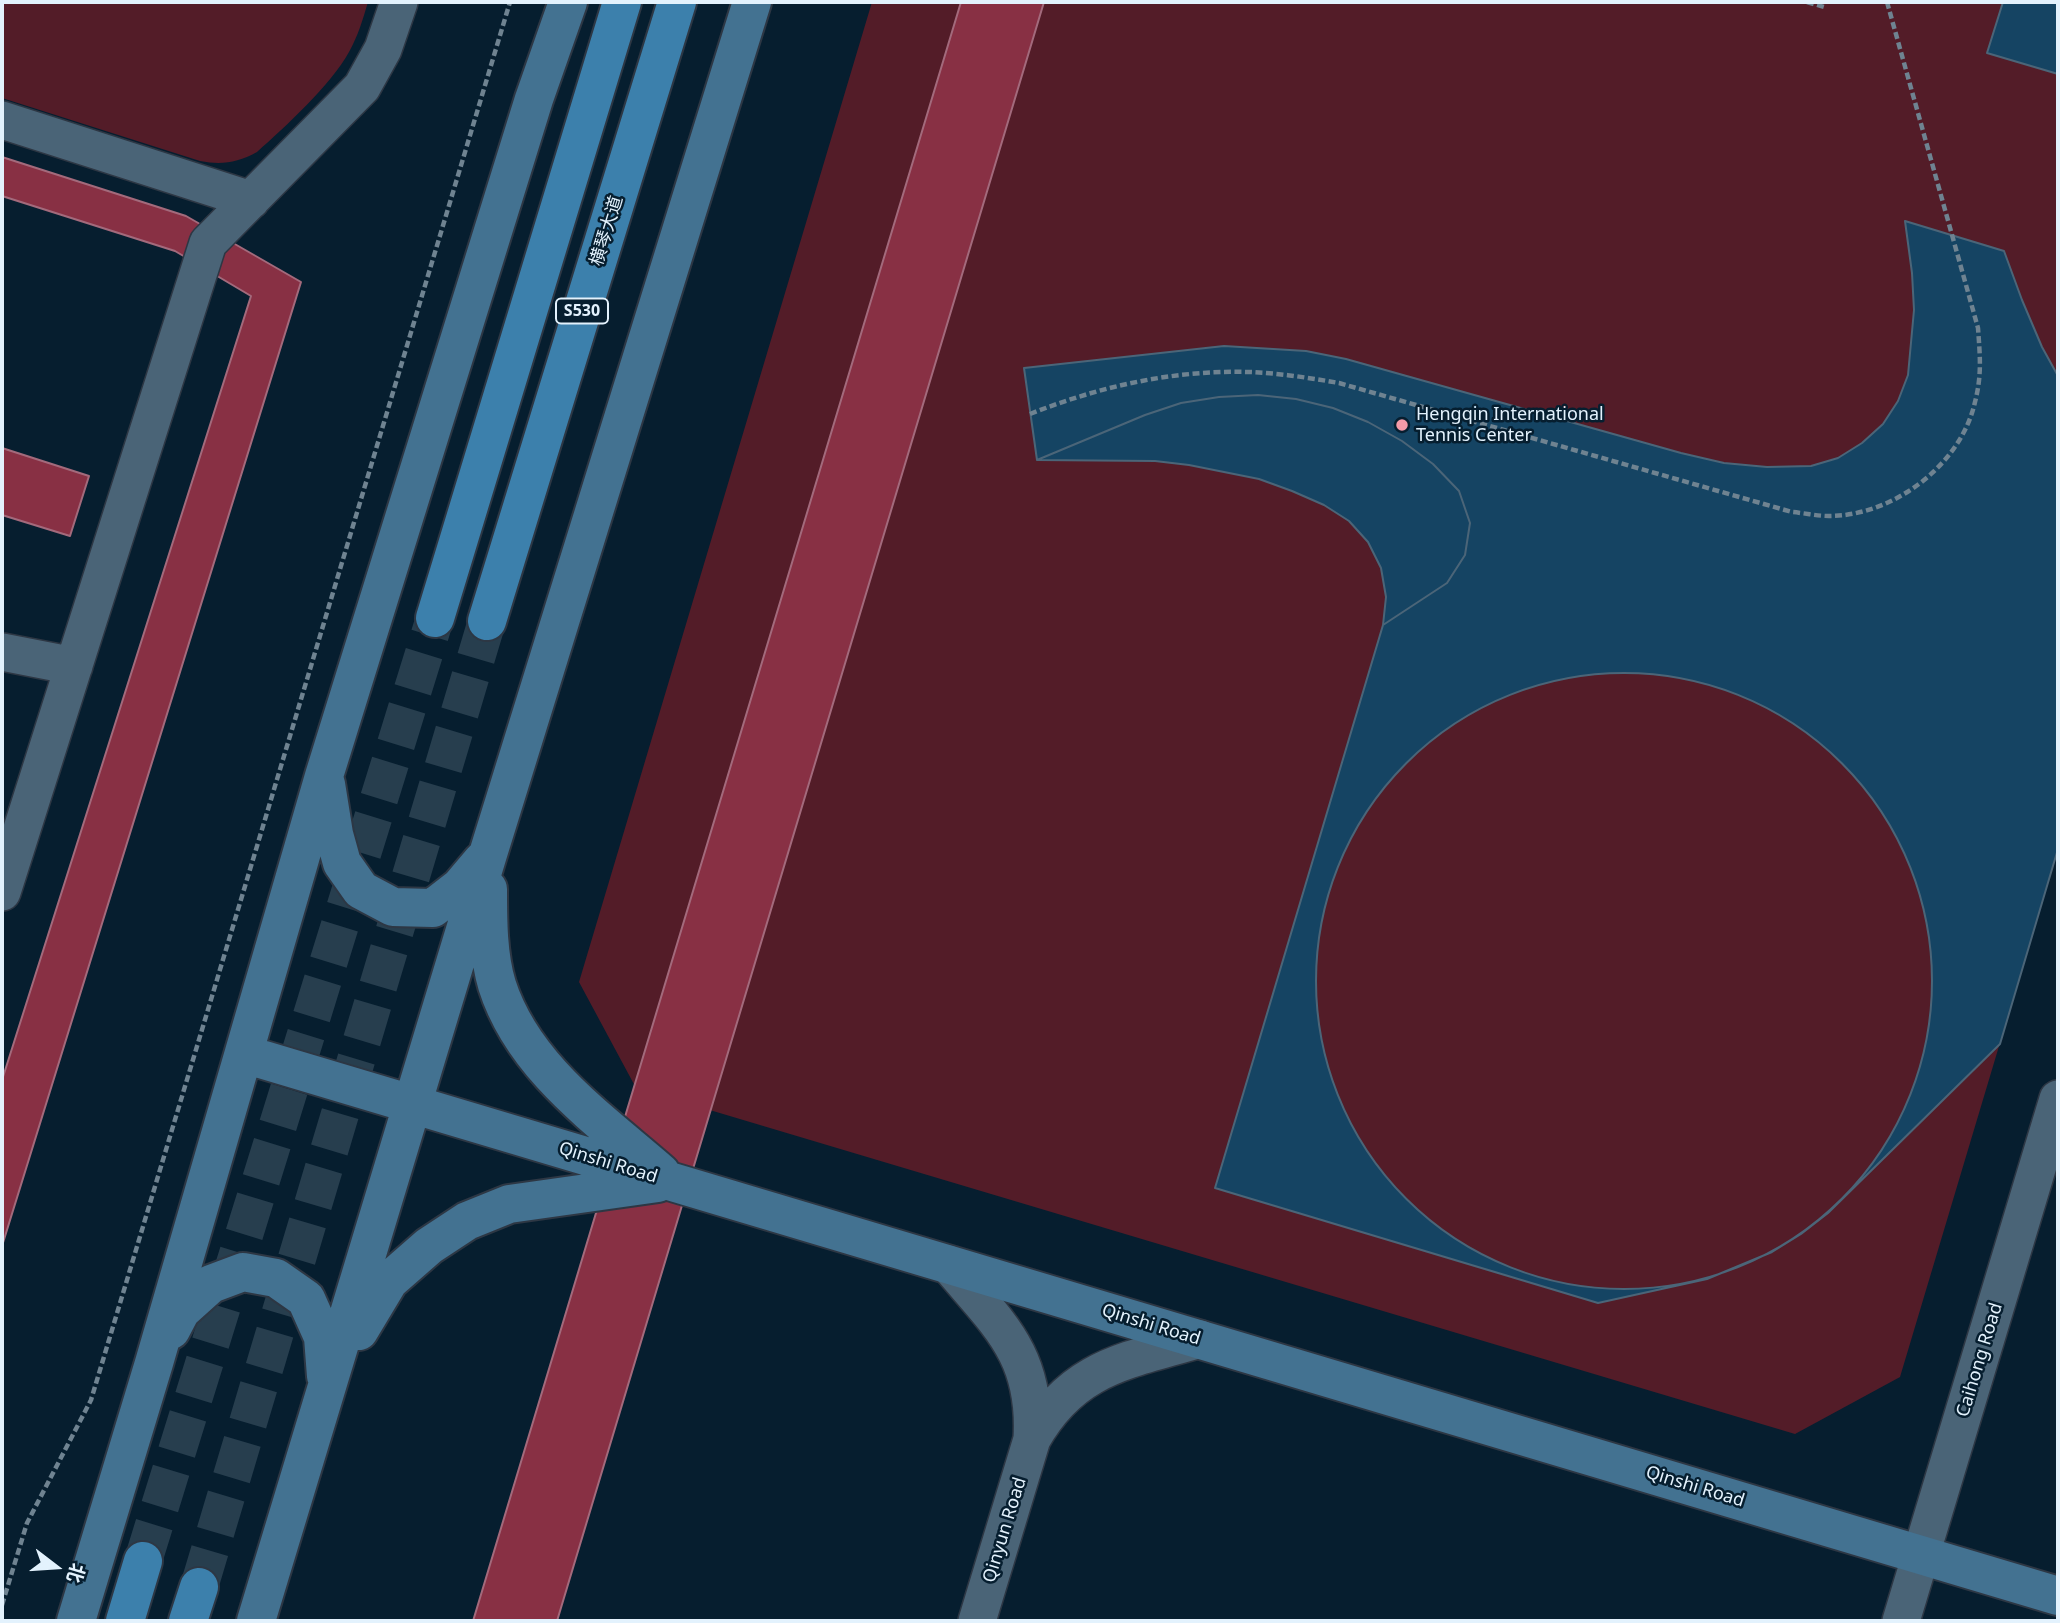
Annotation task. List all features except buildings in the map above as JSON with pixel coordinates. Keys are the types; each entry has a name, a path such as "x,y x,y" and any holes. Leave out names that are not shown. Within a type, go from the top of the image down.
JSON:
{"main road":[{"path":"534,99 557,2"},
{"path":"76,1621 324,776 534,99 568,2"},
{"name":"S530","path":"435,618 622,2"},
{"name":"横琴大道","path":"487,621 677,2"},
{"path":"256,1621 488,854 752,2"},
{"path":"324,776 342,863 361,890 393,907 433,908 460,887 488,854"},
{"path":"488,854 488,929 497,984 512,1020 535,1055 560,1085 670,1181"},
{"name":"Qinshi Road","path":"244,1054 2058,1596"},
{"path":"327,1387 389,1281 429,1246 467,1221 509,1204 670,1181"},
{"path":"153,1363 181,1311 211,1284 243,1272 276,1278 306,1299 323,1337 327,1387"},
{"path":"125,1621 144,1561"}],"street":[{"path":"2,892 208,243 362,87 383,49 399,2"},
{"path":"2,120 251,200"},
{"path":"2,652 74,666"},
{"name":"Caihong Road","path":"1901,1621 2058,1099"},
{"name":"Qinyun Road","path":"947,1264 1006,1333 1017,1352 1031,1394 1032,1439"},
{"name":"Qinyun Road","path":"977,1621 1032,1439 1043,1419 1073,1387 1092,1374 1112,1365 1200,1339"}],"path":[{"path":"2,1605 27,1523 91,1400 510,2"},
{"path":"1807,2 1824,7"},
{"path":"1030,414 1072,398 1160,376 1205,372 1284,375 1339,383 1792,512 1831,516 1869,510 1905,495 1935,471 1959,441 1975,405 1982,367 1978,328 1887,2"}],"shaded area":[{"path":"2,2 368,2 349,52 307,105 257,152 236,161 215,163 200,161 2,98"},
{"name":"Hengqin International Tennis Center","path":"872,2 2058,2 2058,849 1900,1377 1795,1434 636,1088 579,982"},
{"path":"961,2 1044,2 557,1621 473,1621"},
{"path":"2,157 186,216 301,282 2,1246 2,1080 251,296 175,251 2,196"},
{"path":"2,448 89,476 70,536 2,515"}],"tunnel":[{"path":"143,1561 435,618"},
{"path":"199,1587 487,621"}],"place":[{"name":"Hengqin International Tennis Center","path":"1402,425"}]}
